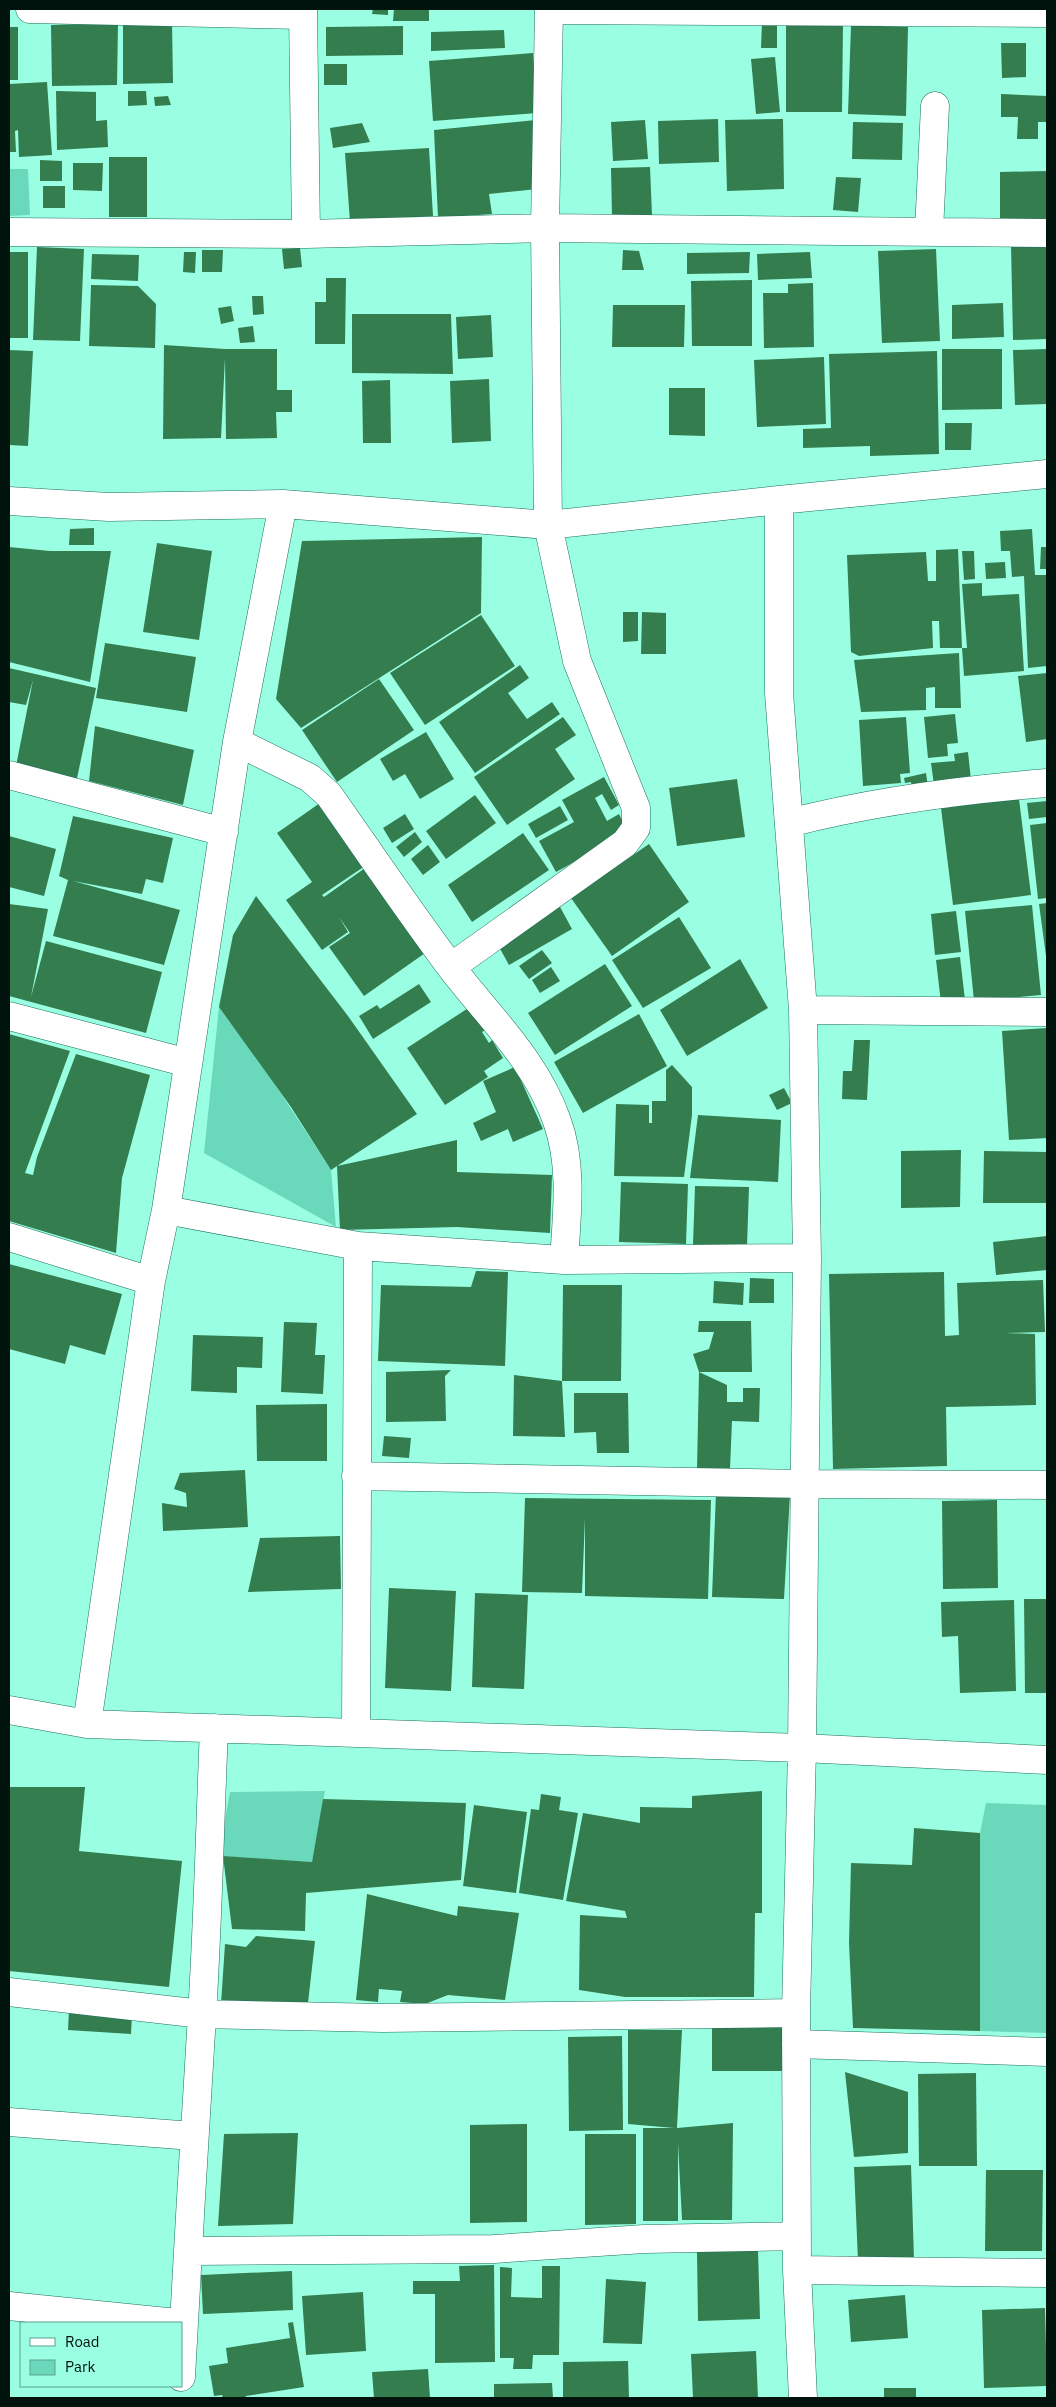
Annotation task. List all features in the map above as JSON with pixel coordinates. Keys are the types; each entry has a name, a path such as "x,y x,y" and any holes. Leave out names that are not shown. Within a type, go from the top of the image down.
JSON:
{"street":[{"path":"30,9 303,12 306,234"},
{"path":"451,967 625,843 636,828 636,808 577,661 548,525 545,228 549,9 1047,13"},
{"path":"929,231 935,106"},
{"path":"9,232 306,234 545,228 929,231 1047,234"},
{"path":"9,501 109,507 283,504 548,525 1047,474"},
{"path":"778,500 779,693 803,1010 807,1258 806,1484 796,2013 797,2270 803,2398"},
{"path":"87,1724 151,1281 166,1210 238,742 283,504"},
{"path":"238,742 310,778 329,795 451,967 535,1072 558,1122 569,1194 564,1260"},
{"path":"9,776 224,832"},
{"path":"789,823 844,808 904,798 1047,783"},
{"path":"803,1010 1047,1012"},
{"path":"9,1016 188,1063"},
{"path":"166,1210 358,1246 564,1260 807,1258"},
{"path":"9,1237 151,1281"},
{"path":"356,1733 358,1246"},
{"path":"356,1476 806,1484 1047,1485"},
{"path":"9,1710 87,1724 802,1748 1047,1760"},
{"path":"181,2322 190,2251 193,2136 202,2014 214,1728"},
{"path":"9,1992 202,2014 383,2018 796,2013"},
{"path":"796,2044 1047,2052"},
{"path":"9,2122 193,2136"},
{"path":"190,2251 494,2249 644,2239 797,2236"},
{"path":"797,2270 1047,2273"},
{"path":"9,2306 162,2322"}],"green space":[{"path":"9,169 28,169 30,215 9,216"},
{"path":"219,1007 263,1066 331,1170 336,1227 204,1153"},
{"path":"325,1791 312,1862 218,1856 230,1792"},
{"path":"986,1803 1047,1805 1047,2033 980,2031 980,1833"}],"building":[{"path":"373,9 388,9 388,15 372,14"},
{"path":"394,9 429,9 429,21 393,21"},
{"path":"172,22 173,83 123,84 123,23"},
{"path":"762,22 777,22 777,48 761,48"},
{"path":"118,23 117,85 52,86 51,25"},
{"path":"786,23 843,23 842,112 786,112"},
{"path":"851,25 908,27 906,116 848,114"},
{"path":"403,26 403,55 326,56 326,27"},
{"path":"9,27 18,27 18,80 9,80"},
{"path":"504,30 505,48 431,51 431,32"},
{"path":"1001,43 1026,43 1026,77 1002,78"},
{"path":"533,53 537,113 433,121 429,61"},
{"path":"775,57 780,112 756,114 751,59"},
{"path":"324,64 347,64 347,85 324,85"},
{"path":"47,82 52,155 19,157 18,130 15,131 16,152 9,152 9,84"},
{"path":"56,91 96,92 96,121 107,120 108,147 57,150"},
{"path":"128,91 146,91 147,105 128,106"},
{"path":"1001,94 1047,96 1047,122 1038,122 1038,139 1017,139 1018,117 1001,117"},
{"path":"168,96 171,105 155,106 154,97"},
{"path":"718,119 719,162 659,164 658,121"},
{"path":"783,119 784,189 727,191 725,120"},
{"path":"536,120 538,189 489,194 492,214 438,218 434,130"},
{"path":"645,120 648,159 613,161 611,122"},
{"path":"853,122 903,123 902,160 852,159"},
{"path":"362,123 370,142 333,148 330,128"},
{"path":"429,148 433,216 350,222 345,153"},
{"path":"109,157 147,157 147,217 109,217"},
{"path":"40,160 62,161 62,181 40,181"},
{"path":"73,163 103,163 102,191 73,190"},
{"path":"650,167 652,215 612,216 611,168"},
{"path":"1047,171 1047,219 1000,219 1000,172"},
{"path":"836,177 861,178 858,212 833,210"},
{"path":"43,186 65,186 65,208 43,208"},
{"path":"1011,244 1047,244 1047,339 1013,340"},
{"path":"37,247 84,249 80,341 33,340"},
{"path":"300,248 302,267 284,269 282,249"},
{"path":"936,249 940,341 882,343 878,251"},
{"path":"202,250 223,250 222,272 202,272"},
{"path":"623,250 639,251 644,270 622,270"},
{"path":"9,252 28,252 28,338 9,338"},
{"path":"184,252 196,252 195,273 183,272"},
{"path":"750,252 749,273 687,274 687,253"},
{"path":"810,252 812,278 758,280 757,254"},
{"path":"92,254 139,255 138,281 91,279"},
{"path":"326,278 346,278 345,344 315,344 315,302 326,302"},
{"path":"752,280 752,346 692,346 691,281"},
{"path":"813,283 814,347 764,348 763,293 788,293 788,284"},
{"path":"91,285 138,286 156,304 155,348 89,346"},
{"path":"252,296 263,296 264,314 253,315"},
{"path":"1003,303 1004,337 952,339 952,305"},
{"path":"613,305 685,305 684,347 612,347"},
{"path":"231,306 234,321 221,324 218,308"},
{"path":"352,314 451,314 453,374 352,373"},
{"path":"491,315 493,357 458,359 456,317"},
{"path":"253,326 255,342 240,343 238,328"},
{"path":"164,345 225,349 277,349 277,390 292,390 292,412 276,412 277,438 226,439 225,358 221,438 163,439"},
{"path":"942,349 1002,349 1002,409 942,410"},
{"path":"1047,349 1047,404 1015,405 1013,350"},
{"path":"9,350 33,351 28,446 9,445"},
{"path":"937,351 939,454 870,456 870,446 803,448 803,429 831,428 829,354"},
{"path":"824,357 826,424 757,427 754,360"},
{"path":"489,379 491,441 452,443 450,381"},
{"path":"390,380 391,443 363,443 362,381"},
{"path":"669,388 705,388 705,436 669,435"},
{"path":"945,423 972,423 971,450 945,450"},
{"path":"94,528 94,545 69,545 70,529"},
{"path":"1032,529 1035,575 1047,575 1047,666 1028,668 1024,576 1012,577 1010,551 1001,551 1000,531"},
{"path":"482,537 481,613 301,728 276,699 302,541"},
{"path":"157,543 212,551 199,640 143,632"},
{"path":"9,547 50,551 111,551 90,682 9,662"},
{"path":"1041,547 1047,547 1047,569 1040,569"},
{"path":"958,549 962,648 940,648 939,621 932,621 933,648 859,656 851,652 847,555 926,552 928,581 936,581 936,550"},
{"path":"962,551 974,551 975,579 964,580"},
{"path":"1005,562 1006,578 986,579 985,563"},
{"path":"982,583 982,596 1019,594 1024,671 964,676 962,648 967,648 962,584"},
{"path":"623,612 638,612 638,641 623,642"},
{"path":"642,612 666,613 666,654 641,654"},
{"path":"481,615 515,666 425,725 390,673"},
{"path":"105,643 196,657 187,712 96,698"},
{"path":"959,653 961,708 935,708 935,687 926,688 926,710 861,712 854,660"},
{"path":"520,665 529,678 508,693 527,719 552,702 560,714 475,773 439,722"},
{"path":"9,668 96,688 76,783 15,771 33,680 26,705 9,702"},
{"path":"1047,673 1047,739 1026,742 1018,676"},
{"path":"379,679 414,730 337,782 302,730"},
{"path":"955,714 958,743 947,744 948,756 928,758 924,717"},
{"path":"563,717 576,735 555,749 575,779 507,825 474,777"},
{"path":"906,717 910,773 900,774 901,783 863,786 859,720"},
{"path":"95,726 194,750 183,805 89,781"},
{"path":"426,732 454,779 420,799 405,774 393,781 380,759"},
{"path":"968,752 971,780 934,785 931,763 955,761 954,754"},
{"path":"926,773 928,787 912,791 911,782 905,783 904,778"},
{"path":"604,777 619,805 611,810 602,794 595,798 607,821 619,814 628,832 556,872 539,841 574,822 562,800"},
{"path":"737,779 745,837 677,846 669,788"},
{"path":"475,795 496,823 446,859 426,831"},
{"path":"1019,799 1031,895 953,905 941,808"},
{"path":"1047,801 1047,817 1029,819 1027,803"},
{"path":"320,803 365,866 322,895 324,897 368,866 428,951 364,996 329,947 350,933 339,917 348,932 322,950 286,900 312,882 277,833"},
{"path":"560,806 568,820 536,838 528,824"},
{"path":"405,814 414,829 392,843 383,828"},
{"path":"73,816 173,838 163,883 146,879 142,894 73,881 180,910 164,965 53,936 68,880 59,876"},
{"path":"1047,823 1047,898 1038,899 1030,825"},
{"path":"415,832 422,842 404,857 396,847"},
{"path":"523,833 549,870 472,922 448,885"},
{"path":"9,836 56,849 44,896 9,887"},
{"path":"649,844 689,902 612,956 571,898"},
{"path":"428,845 440,862 423,875 411,859"},
{"path":"256,896 348,1016 417,1114 331,1170 291,1107 219,1007 233,935"},
{"path":"1047,903 1047,956 1046,956 1039,904"},
{"path":"9,904 48,909 31,997 46,941 162,972 146,1033 9,996"},
{"path":"559,905 572,929 509,965 498,945"},
{"path":"1032,905 1041,995 974,1001 965,911"},
{"path":"956,911 961,952 935,955 931,914"},
{"path":"679,917 711,968 643,1008 612,960"},
{"path":"542,950 552,963 529,979 519,966"},
{"path":"960,957 965,1000 941,1003 936,960"},
{"path":"740,959 768,1008 687,1056 660,1010"},
{"path":"605,964 632,1006 555,1055 528,1013"},
{"path":"551,967 560,981 540,993 532,980"},
{"path":"419,984 431,1002 373,1039 359,1016 377,1005 380,1009"},
{"path":"476,1003 491,1026 482,1032 489,1043 492,1040 503,1058 484,1071 488,1077 445,1105 407,1048"},
{"path":"639,1014 667,1066 583,1113 554,1062"},
{"path":"1047,1028 1047,1138 1009,1140 1002,1031"},
{"path":"9,1034 70,1051 25,1173 33,1175 37,1157 76,1054 150,1075 122,1178 116,1253 9,1221"},
{"path":"854,1040 870,1040 867,1100 842,1099 843,1071 852,1071"},
{"path":"672,1065 692,1087 692,1115 684,1177 614,1176 616,1104 649,1105 649,1123 652,1123 652,1101 666,1101 666,1070"},
{"path":"515,1067 543,1129 513,1142 508,1129 481,1141 473,1123 496,1112 483,1081"},
{"path":"784,1088 792,1103 777,1110 769,1095"},
{"path":"698,1115 781,1120 778,1182 690,1178"},
{"path":"457,1140 457,1172 552,1175 550,1233 457,1227 340,1230 337,1166"},
{"path":"961,1150 960,1207 901,1208 901,1151"},
{"path":"984,1151 1047,1152 1047,1203 983,1203"},
{"path":"621,1182 688,1184 686,1244 619,1242"},
{"path":"695,1186 749,1187 747,1246 693,1245"},
{"path":"1047,1236 1047,1270 996,1275 993,1242"},
{"path":"9,1264 122,1294 105,1355 70,1345 65,1364 9,1349"},
{"path":"476,1271 508,1272 505,1366 378,1361 381,1285 471,1287"},
{"path":"944,1272 945,1336 959,1335 957,1283 1043,1280 1045,1332 1005,1333 1035,1334 1036,1405 946,1407 947,1466 833,1469 829,1274"},
{"path":"750,1278 774,1279 774,1303 749,1303"},
{"path":"714,1281 744,1283 743,1305 713,1303"},
{"path":"563,1285 622,1285 621,1381 562,1381"},
{"path":"699,1321 751,1321 752,1372 699,1372 693,1354 709,1349 714,1332 698,1332"},
{"path":"284,1322 317,1323 315,1355 325,1355 323,1394 281,1392"},
{"path":"193,1335 263,1337 262,1368 237,1367 237,1393 191,1391"},
{"path":"451,1370 445,1376 446,1421 386,1422 386,1372"},
{"path":"699,1372 727,1385 727,1402 743,1402 743,1388 760,1388 759,1422 732,1421 730,1469 697,1469"},
{"path":"514,1375 562,1381 565,1437 513,1436"},
{"path":"574,1393 628,1393 629,1453 597,1453 596,1432 574,1433"},
{"path":"327,1404 327,1461 257,1461 256,1405"},
{"path":"384,1436 411,1438 409,1458 382,1456"},
{"path":"245,1470 248,1527 163,1531 162,1503 187,1507 186,1493 174,1489 180,1473"},
{"path":"716,1492 790,1494 784,1599 712,1597"},
{"path":"525,1498 711,1500 708,1599 585,1596 585,1518 582,1593 522,1592"},
{"path":"997,1500 998,1588 943,1589 942,1501"},
{"path":"340,1536 341,1589 248,1592 260,1538"},
{"path":"389,1588 456,1591 451,1691 385,1688"},
{"path":"475,1593 528,1595 524,1689 472,1687"},
{"path":"1024,1599 1047,1599 1047,1693 1025,1693"},
{"path":"1014,1600 1016,1691 960,1693 958,1636 942,1637 941,1602"},
{"path":"9,1787 85,1787 79,1851 182,1861 169,1987 9,1971"},
{"path":"762,1791 762,1913 755,1913 754,1997 625,1997 579,1990 580,1915 627,1918 625,1911 566,1901 583,1813 640,1823 640,1807 692,1808 692,1796"},
{"path":"541,1794 561,1797 559,1810 578,1813 563,1900 519,1893 531,1809 539,1810"},
{"path":"323,1799 466,1803 461,1880 306,1893 305,1931 232,1929 223,1856 312,1862"},
{"path":"474,1805 527,1812 516,1893 463,1886"},
{"path":"914,1828 980,1833 980,2031 853,2028 849,1943 851,1863 912,1865"},
{"path":"367,1894 457,1916 458,1906 519,1913 505,2000 448,1995 425,2004 400,2002 402,1991 379,1989 378,2002 356,2000"},
{"path":"256,1936 315,1941 308,2003 221,2004 225,1944 246,1947"},
{"path":"69,2010 132,2013 131,2034 68,2030"},
{"path":"785,2021 785,2071 712,2071 712,2022"},
{"path":"628,2030 682,2030 677,2128 733,2123 732,2220 682,2220 678,2143 678,2221 643,2221 643,2128 674,2128 628,2124"},
{"path":"622,2036 623,2130 569,2131 568,2037"},
{"path":"845,2072 908,2092 908,2153 854,2157"},
{"path":"976,2073 977,2166 919,2166 918,2074"},
{"path":"527,2124 527,2222 470,2223 470,2125"},
{"path":"298,2133 293,2224 218,2226 224,2134"},
{"path":"585,2134 636,2134 636,2224 585,2225"},
{"path":"911,2165 914,2259 858,2261 854,2167"},
{"path":"986,2170 1043,2170 1042,2251 985,2251"},
{"path":"758,2250 760,2319 698,2321 697,2251"},
{"path":"494,2265 495,2362 435,2363 435,2294 413,2294 413,2281 460,2281 459,2266"},
{"path":"542,2266 560,2266 559,2355 533,2355 532,2369 513,2369 514,2358 500,2358 500,2267 512,2268 511,2297 542,2298"},
{"path":"292,2271 293,2310 203,2314 201,2275"},
{"path":"606,2279 646,2282 642,2344 603,2343"},
{"path":"363,2292 366,2351 306,2355 302,2296"},
{"path":"905,2295 908,2338 851,2342 848,2300"},
{"path":"1045,2308 1047,2386 984,2388 982,2310"},
{"path":"293,2322 304,2387 246,2396 246,2398 214,2396 209,2366 228,2363 226,2348 290,2338 288,2323"},
{"path":"756,2351 758,2398 693,2398 691,2354"},
{"path":"628,2361 629,2398 563,2398 563,2362"},
{"path":"428,2369 430,2398 374,2398 372,2372"},
{"path":"552,2383 553,2398 494,2398 494,2384"},
{"path":"884,2388 916,2388 916,2398 884,2398"}]}
